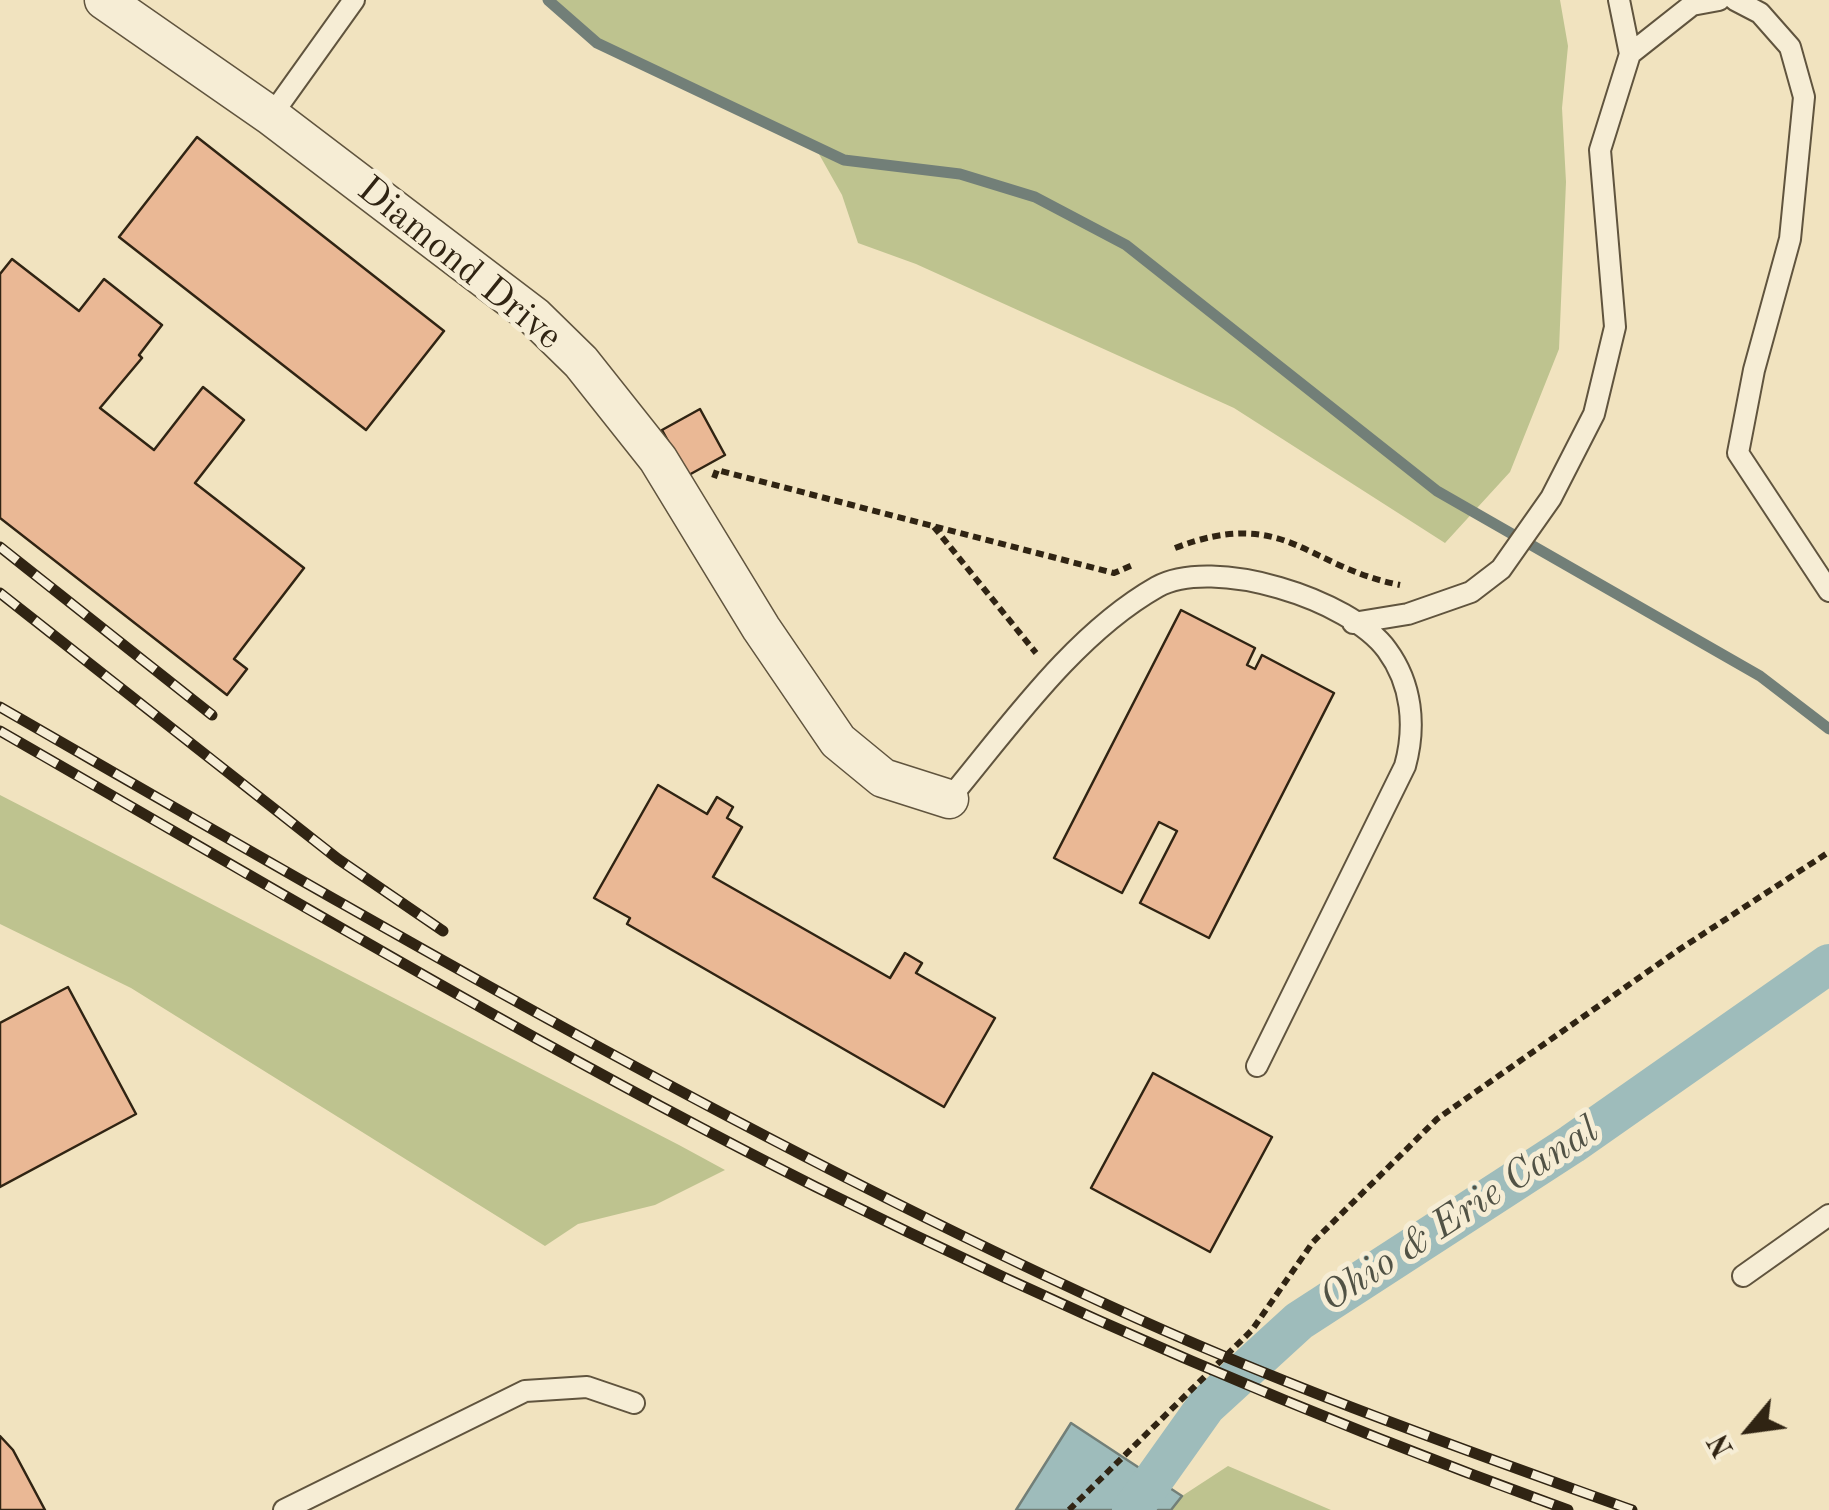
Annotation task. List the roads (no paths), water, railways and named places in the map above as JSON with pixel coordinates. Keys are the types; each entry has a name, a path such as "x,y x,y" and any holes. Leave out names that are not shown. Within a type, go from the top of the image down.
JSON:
{"street":[{"name":"Diamond Drive","path":"104,0 271,116 534,316 581,362 658,459 761,628 838,741 883,778 949,799"}],"lane":[{"path":"271,116 354,0"},
{"path":"1353,623 1408,614 1471,592 1501,569 1541,514 1594,414 1615,327 1600,150 1630,54 1618,0"},
{"path":"1630,54 1692,5 1719,0"},
{"path":"1735,0 1760,13 1790,47 1804,96 1790,239 1754,370 1738,453 1829,591"},
{"path":"949,799 1052,674 1154,589 1182,575 1261,580 1353,623 1388,652 1406,688 1412,740 1386,810 1256,1066"},
{"path":"1743,1276 1829,1215"},
{"path":"284,1510 525,1391 587,1387 634,1403"}],"water":[{"path":"1071,1423 1182,1496 1171,1510 1016,1510"}],"waterway":[{"path":"548,0 597,43 844,160 960,174 1035,197 1126,245 1437,491 1760,676 1829,729"},
{"name":"Ohio & Erie Canal","path":"1132,1510 1206,1406 1299,1321 1572,1144 1829,964"}],"railway":[{"path":"0,547 212,715"},
{"path":"0,593 338,859 443,931"},
{"path":"0,707 549,1020 828,1169 969,1239 1240,1363 1632,1510"},
{"path":"0,731 507,1022 816,1187 1001,1276 1188,1359 1568,1510"}]}
